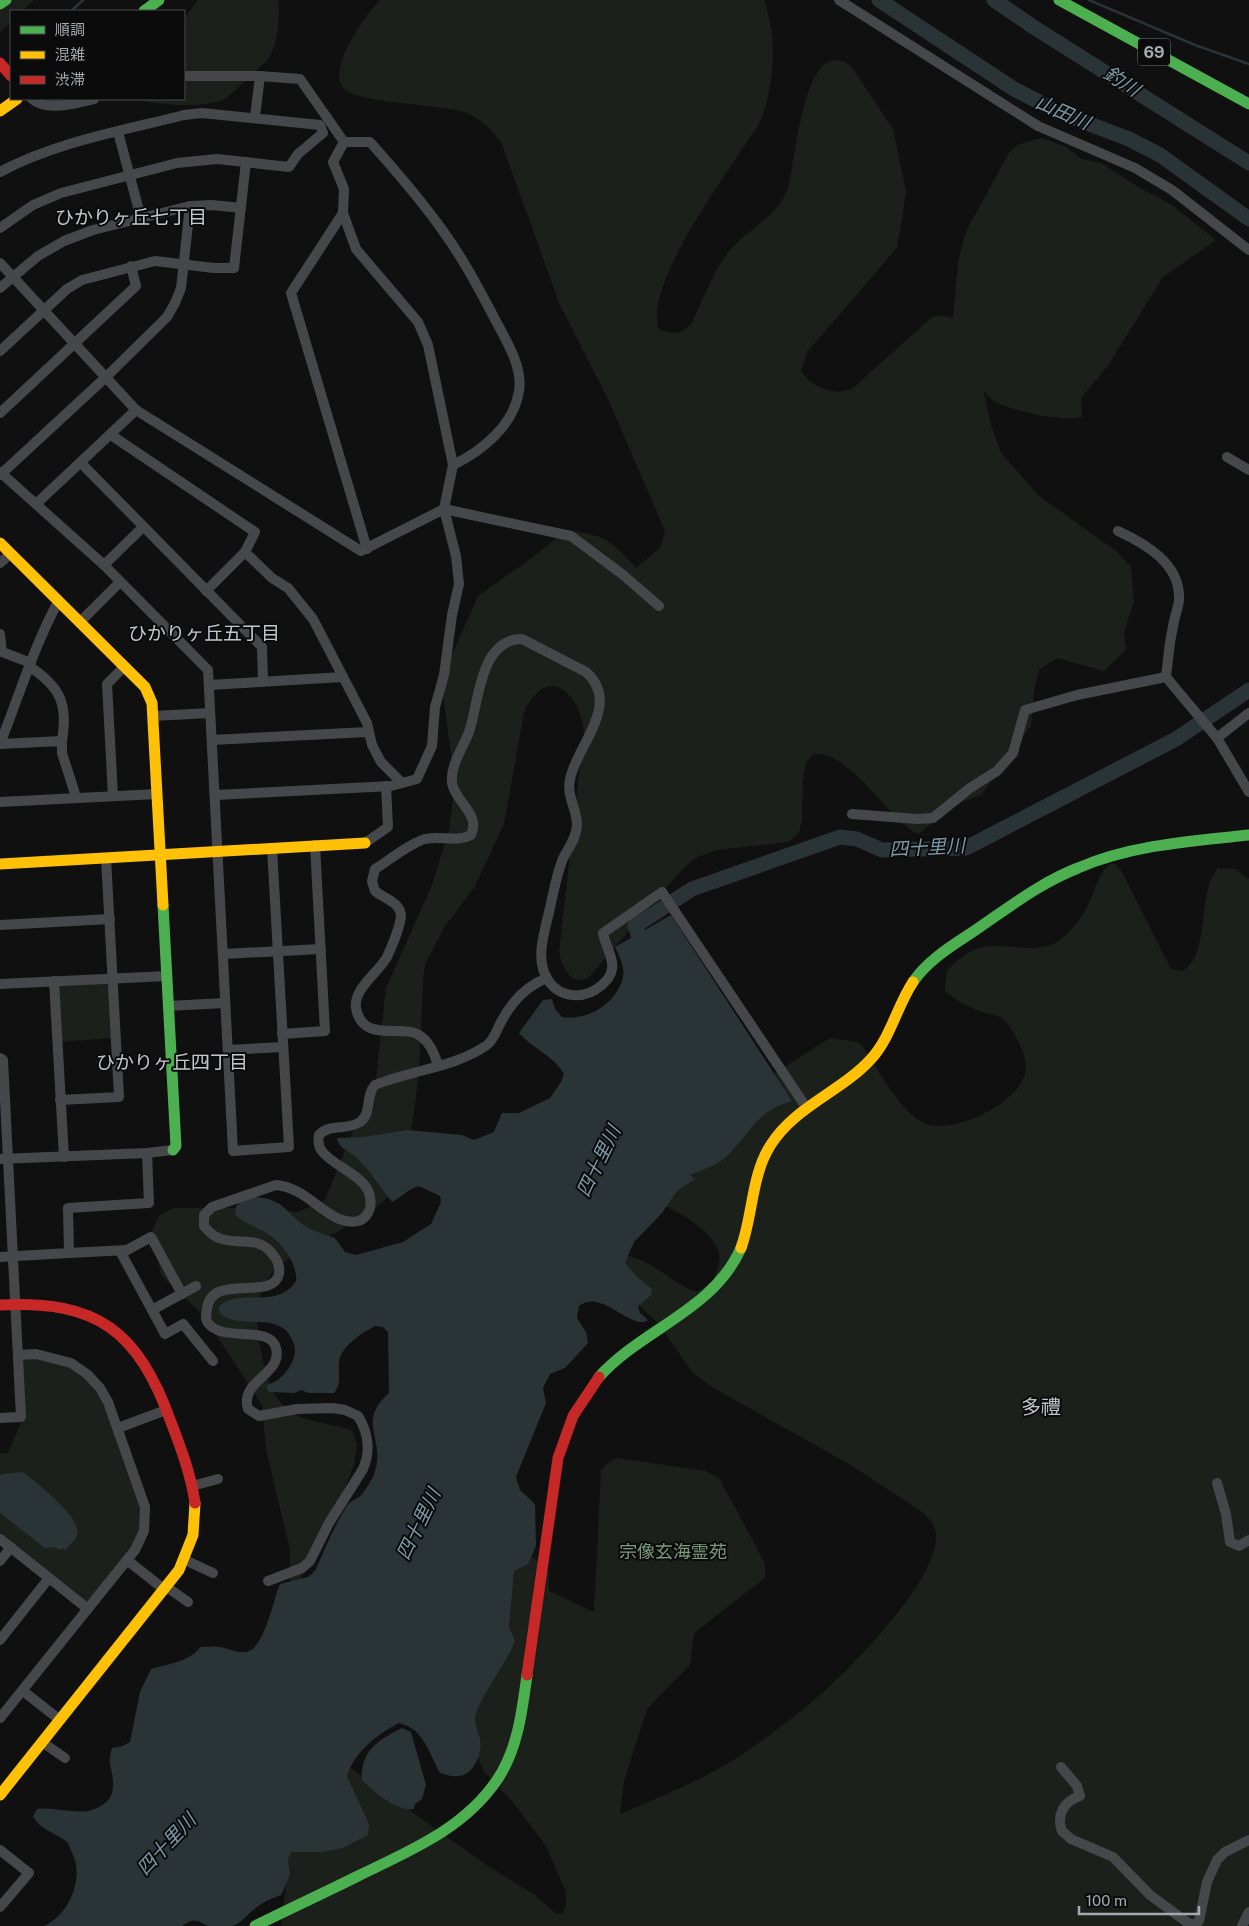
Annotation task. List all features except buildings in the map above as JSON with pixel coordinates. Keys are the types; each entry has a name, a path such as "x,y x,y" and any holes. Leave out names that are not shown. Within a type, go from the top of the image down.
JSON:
{"street":[{"path":"0,4 6,0"},
{"path":"145,10 159,0"},
{"path":"839,0 1038,126 1135,168 1172,190 1249,250"},
{"name":"69","path":"1059,0 1249,104"},
{"path":"0,63 10,75"},
{"path":"185,76 260,76 300,79 344,142"},
{"path":"255,117 260,76"},
{"path":"0,111 16,100"},
{"path":"33,100 39,105 53,106 88,100"},
{"path":"0,172 22,160 52,150 184,115 202,113 320,125 323,133 298,154 288,168 246,162 197,159 61,193 32,205 0,228"},
{"path":"118,132 141,218"},
{"path":"215,795 386,786 402,783 417,779 430,754 435,707 444,675 452,614 459,584 456,556 444,509 453,465 428,345 418,322 373,272 356,249 343,213 344,190 333,162 344,142"},
{"path":"344,142 370,142 402,178 443,231 474,279 510,349 518,371 520,389 516,405 508,419 480,450 453,465"},
{"path":"0,351 67,289 82,280 155,261 234,268 246,162"},
{"path":"0,288 38,256 64,241 93,230 190,206 212,204 241,208"},
{"path":"190,206 181,288 175,304 166,317 106,377 0,474 104,565 208,670 233,1151 289,1147 272,848"},
{"path":"343,213 291,293 367,549"},
{"path":"0,262 136,410 361,551 444,509 571,536 622,574 659,606"},
{"path":"0,413 136,286 131,266"},
{"path":"36,504 136,410"},
{"path":"110,435 255,532 245,552 206,591"},
{"path":"1227,457 1249,470"},
{"path":"80,463 262,647 263,682"},
{"path":"104,565 144,527"},
{"path":"1118,531 1144,544 1159,555 1176,582 1179,599 1172,628 1166,677 1217,738 1249,792"},
{"path":"0,543 150,695 162,854 176,1146 173,1150 147,1153 4,1160"},
{"path":"245,552 272,578 288,588 313,619 367,723 372,744 381,762 402,783"},
{"path":"0,564 10,554"},
{"path":"80,622 120,582"},
{"path":"58,602 41,632 31,665 0,744 62,740"},
{"path":"0,634 2,652 31,665 56,689 64,715 62,753 76,797"},
{"path":"438,1065 430,1045 415,1032 376,1030 364,1022 356,1008 357,1000 363,989 388,956 401,917 401,910 397,905 375,891 373,875 375,869 421,841 434,838 460,839 471,835 472,818 454,790 453,771 469,731 483,673 498,651 513,639 530,642 578,667 593,678 600,698 595,725 576,759 569,780 568,792 577,825 573,842 561,864 544,932 542,961 547,978 560,992 567,995 584,996 600,986 607,980 612,968 603,933 662,892 806,1107"},
{"path":"113,796 107,684 124,667"},
{"path":"209,685 343,677"},
{"path":"852,814 917,819 933,818 970,788 997,771 1013,753 1026,710 1077,696 1166,677"},
{"path":"153,716 210,713"},
{"path":"1217,738 1249,713"},
{"path":"212,740 368,732"},
{"path":"0,864 365,843 388,828 386,786"},
{"path":"0,802 157,794"},
{"path":"255,1926 434,1839 469,1812 497,1780 509,1757 520,1728 558,1458 565,1432 574,1411 588,1388 608,1366 634,1344 702,1300 727,1275 744,1242 753,1190 761,1162 781,1130 806,1107 849,1080 874,1056 906,993 930,963 1034,890 1091,862 1158,846 1249,835"},
{"path":"282,1034 325,1031 315,845"},
{"path":"60,1100 119,1097 106,858"},
{"path":"0,925 110,919"},
{"path":"223,954 321,949"},
{"path":"0,984 167,976"},
{"path":"268,1581 302,1568 310,1561 328,1523 364,1469 367,1461 367,1439 358,1416 345,1410 297,1408 259,1416 248,1410 248,1392 257,1380 272,1368 276,1362 274,1343 263,1336 213,1329 206,1320 207,1305 214,1295 222,1290 270,1284 277,1278 279,1268 270,1250 256,1242 216,1238 204,1226 204,1216 212,1207 276,1185 284,1185 297,1191 338,1218 352,1222 362,1219 370,1210 371,1202 367,1189 354,1175 321,1150 319,1135 332,1127 343,1128 360,1122 367,1112 370,1091 375,1086 457,1060 490,1042 505,1014 521,993 533,983 547,978"},
{"path":"54,981 64,1158"},
{"path":"168,1006 225,1003"},
{"path":"228,1050 283,1047"},
{"path":"0,1058 3,1060 5,1208 13,1257 21,1417 0,1418"},
{"path":"69,1253 68,1208 149,1203 147,1153"},
{"path":"0,1257 120,1251 127,1250 151,1237 182,1294"},
{"path":"120,1251 165,1334 183,1324 213,1361"},
{"path":"152,1310 196,1286"},
{"path":"0,1305 51,1304 69,1308 100,1321 118,1332 144,1361 157,1385 192,1486 196,1514 191,1545 185,1560 166,1588 0,1795"},
{"path":"0,1718 135,1550 144,1531 145,1507 108,1402 87,1374 72,1363 52,1356 36,1354 18,1355"},
{"path":"118,1428 166,1410"},
{"path":"192,1486 218,1479"},
{"path":"1217,1484 1226,1514 1230,1542 1239,1546 1249,1540"},
{"path":"0,1539 88,1609"},
{"path":"0,1561 11,1548"},
{"path":"127,1560 188,1602"},
{"path":"185,1560 213,1573"},
{"path":"0,1640 49,1578"},
{"path":"23,1691 60,1720"},
{"path":"42,1742 65,1758"},
{"path":"1061,1767 1077,1786 1080,1796 1063,1807 1060,1812 1062,1831 1072,1839 1113,1857 1150,1895 1188,1923 1194,1925 1199,1921 1207,1882 1216,1860 1225,1852 1249,1840"},
{"path":"0,1850 29,1874 0,1907"},
{"path":"1242,1926 1249,1912"}],"green space":[{"path":"0,0 34,0 23,10 10,10 10,23 0,32"},
{"path":"198,0 279,0 278,31 271,53 264,63 225,99 194,105 156,103 141,100 185,100 185,18"},
{"path":"380,0 764,0 771,28 773,58 770,89 762,117 687,236 662,288 657,311 659,329 668,332 680,332 691,324 724,258 737,242 771,214 784,197 788,187 804,104 812,83 822,67 835,60 851,66 893,129 906,191 897,248 807,352 801,371 811,382 824,389 846,391 853,388 931,318 938,315 953,318 958,262 966,231 1010,151 1019,144 1042,138 1066,147 1082,159 1101,163 1138,187 1172,205 1216,240 1163,277 1107,367 1081,398 1082,417 1051,417 1026,412 996,402 984,392 991,425 1001,453 1039,496 1115,550 1131,567 1134,602 1124,632 1126,650 1104,671 1057,658 1039,670 1034,691 1031,726 981,795 959,803 918,834 902,823 848,768 835,759 823,755 812,755 806,763 803,779 802,820 799,833 789,842 717,850 695,858 677,875 589,977 577,980 568,974 559,952 584,730 581,716 575,703 560,688 551,686 542,689 533,698 524,712 504,824 475,886 444,928 426,962 423,977 417,1089 411,1132 401,1177 385,1200 375,1208 281,1265 268,1279 260,1298 257,1323 266,1373 272,1390 282,1404 297,1415 353,1432 357,1444 354,1465 339,1502 290,1601 290,1550 266,1449 262,1405 203,1315 161,1275 152,1230 160,1215 174,1208 246,1208 298,1212 325,1200 376,1079 386,988 432,885 449,831 455,784 441,679 478,596 537,554 566,530 590,534 606,540 620,551 636,568 660,548 665,531 608,399 560,305 501,142 481,121 467,113 438,107 363,97 349,92 342,86 339,73 343,57 363,21"},
{"name":"宗像玄海霊苑","path":"1111,864 1115,864 1121,870 1171,969 1183,971 1192,962 1197,951 1201,937 1207,893 1211,880 1218,868 1235,869 1249,879 1249,1926 281,1926 286,1886 281,1871 275,1827 349,1767 488,1866 535,1895 555,1913 562,1914 565,1908 566,1892 546,1846 512,1801 484,1772 472,1744 407,1662 527,1557 534,1558 549,1572 549,1591 594,1612 601,1470 609,1462 617,1458 706,1471 719,1478 765,1563 765,1578 694,1633 690,1665 647,1709 624,1781 620,1814 704,1777 759,1743 798,1713 843,1674 888,1625 925,1572 934,1549 935,1530 932,1524 925,1514 849,1464 710,1386 692,1372 658,1323 618,1286 626,1256 645,1262 679,1284 697,1292 712,1282 719,1264 719,1253 714,1242 693,1222 665,1205 627,1186 759,1083 830,1038 857,1042 862,1045 895,1096 920,1121 932,1125 947,1125 980,1116 996,1107 1020,1085 1026,1070 1023,1053 1013,1032 1003,1019 967,1006 945,991 947,970 971,951 982,947 1040,947 1051,945 1061,939 1080,918 1089,903 1100,876"},
{"path":"107,983 109,985 112,1038 60,1042 58,988 60,985"},
{"path":"25,1358 60,1364 76,1371 90,1382 97,1391 112,1422 141,1505 141,1525 137,1539 125,1558 89,1602 85,1602 0,1533 0,1453 8,1453 25,1413 22,1361"}],"water":[{"path":"671,915 792,1101 780,1105 762,1116 720,1162 690,1175 695,1179 677,1191 662,1213 634,1242 625,1263 637,1277 652,1289 651,1295 638,1306 640,1313 647,1321 632,1320 596,1302 588,1302 579,1306 577,1318 586,1332 588,1343 565,1368 550,1374 543,1388 546,1403 516,1477 520,1490 535,1504 536,1546 528,1564 514,1571 509,1627 515,1641 476,1713 475,1723 481,1744 479,1755 471,1770 460,1776 440,1773 420,1736 414,1730 399,1723 367,1745 355,1760 347,1776 369,1824 368,1835 343,1848 322,1852 291,1852 288,1859 290,1875 281,1895 261,1904 238,1923 232,1926 209,1926 190,1921 182,1926 44,1926 61,1914 67,1905 72,1895 77,1875 76,1864 68,1844 39,1825 33,1816 37,1809 89,1811 107,1801 113,1789 110,1763 112,1748 123,1746 130,1742 140,1692 151,1669 184,1659 196,1652 200,1647 217,1647 242,1652 253,1649 268,1623 280,1584 308,1577 315,1571 342,1514 349,1504 362,1494 374,1474 377,1451 373,1423 374,1413 389,1393 388,1332 383,1327 375,1326 358,1336 348,1345 339,1362 339,1382 334,1393 308,1393 302,1390 294,1393 269,1392 266,1386 283,1375 293,1360 294,1344 288,1333 280,1326 270,1323 237,1321 227,1318 219,1312 219,1307 227,1301 236,1298 278,1295 288,1290 296,1281 296,1275 292,1262 279,1243 235,1214 236,1206 248,1196 269,1199 280,1204 303,1225 335,1238 345,1252 356,1255 403,1242 431,1224 441,1202 440,1196 419,1186 392,1202 374,1177 353,1155 341,1146 337,1138 362,1137 408,1130 462,1135 474,1140 494,1132 502,1113 519,1113 550,1098 564,1074 555,1063 519,1033 543,1000 552,999 555,1009 562,1017 572,1018 591,1013 608,1003 620,987 623,977 620,957 615,947"},
{"path":"23,1472 57,1501 73,1520 77,1528 77,1535 66,1550 63,1548 59,1550 55,1547 45,1548 0,1513 0,1476"},
{"path":"402,1728 411,1732 426,1785 422,1799 415,1804 414,1809 407,1809 393,1804 362,1780 362,1770 367,1754 378,1742"}],"waterway":[{"path":"72,10 83,0"},
{"name":"山田川","path":"879,0 1014,89 1058,112 1129,139 1160,155 1249,219"},
{"name":"釣川","path":"994,0 1035,28 1249,163"},
{"path":"1089,0 1195,45 1249,64"},
{"name":"四十里川","path":"644,951 635,926 692,889 840,837 857,839 882,850 966,848 1176,739 1249,690"}],"traffic: fast":[{"path":"0,4 6,0"},
{"path":"145,10 159,0"},
{"path":"1059,0 1249,104"},
{"path":"913,982 927,966 944,952 1028,894 1065,874 1098,860 1140,849 1249,835"},
{"path":"163,905 176,1146 173,1150"},
{"path":"599,1377 616,1360 676,1318 713,1288 729,1269 741,1248"},
{"path":"255,1926 416,1848 469,1812 497,1780 510,1756 518,1729 527,1675"}],"traffic: slow":[{"path":"0,111 16,100"},
{"path":"0,543 145,687 152,703 163,905"},
{"path":"0,864 365,843"},
{"path":"741,1248 759,1170 770,1146 792,1120 859,1071 871,1059 884,1041 913,982"},
{"path":"0,1795 179,1570 193,1535 195,1503"}],"traffic: jam":[{"path":"0,63 10,75"},
{"path":"0,1305 34,1305 63,1308 88,1316 110,1328 128,1344 144,1365 158,1391 185,1462 195,1503"},
{"path":"527,1675 558,1458 573,1416 599,1377"}],"district":[{"name":"ひかりヶ丘七丁目","path":"131,217"},
{"name":"ひかりヶ丘五丁目","path":"204,633"},
{"name":"ひかりヶ丘四丁目","path":"172,1062"},
{"name":"多禮","path":"1041,1407"}]}
